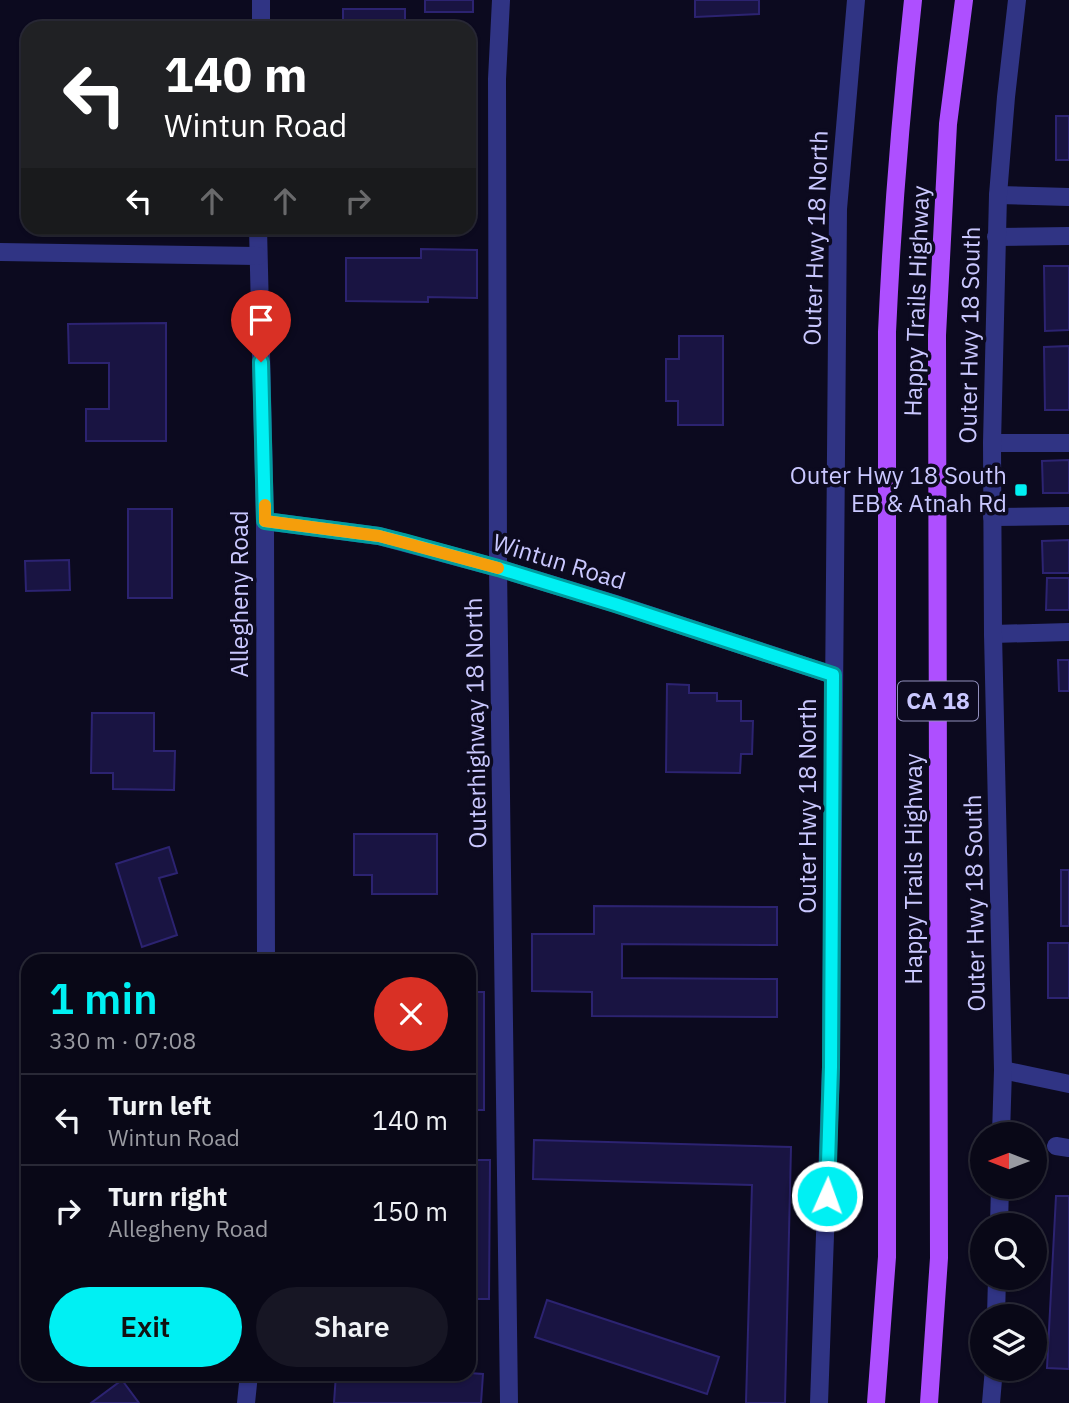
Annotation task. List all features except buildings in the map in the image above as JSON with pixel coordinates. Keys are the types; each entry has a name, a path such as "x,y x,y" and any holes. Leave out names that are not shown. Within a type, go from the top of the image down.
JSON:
{"main road":[{"name":"Happy Trails Highway","path":"876,1403 887,1257 887,332 900,118 913,0"},
{"name":"Happy Trails Highway","path":"929,1403 939,1258 937,335 948,124 964,0"}],"street":[{"path":"261,0 261,21"},
{"name":"Outerhighway 18 North","path":"501,0 497,79 498,568 512,1402"},
{"name":"Outer Hwy 18 North","path":"819,1403 831,1067 838,209 856,0"},
{"name":"Outer Hwy 18 South","path":"1001,1122 1003,1070 993,634 992,443 998,195 1017,0"},
{"path":"998,195 1069,197"},
{"name":"Allegheny Road","path":"258,235 265,521 266,954"},
{"path":"996,237 1069,236"},
{"path":"0,252 258,256"},
{"path":"992,443 1069,443"},
{"path":"992,517 1069,516"},
{"name":"Wintun Road","path":"265,521 379,536 498,568 833,675"},
{"path":"993,634 1069,632"},
{"path":"1003,1070 1069,1084"},
{"path":"247,1403 249,1381"},
{"path":"991,1403 993,1381"}],"slow traffic":[{"path":"265,505 265,521 379,536 498,568"}],"place":[{"name":"Outer Hwy 18 South EB & Atnah Rd","path":"1021,490"}],"route":[{"path":"261,362 265,521 379,536 403,542 615,604 833,675 831,1067 827,1196"}]}
